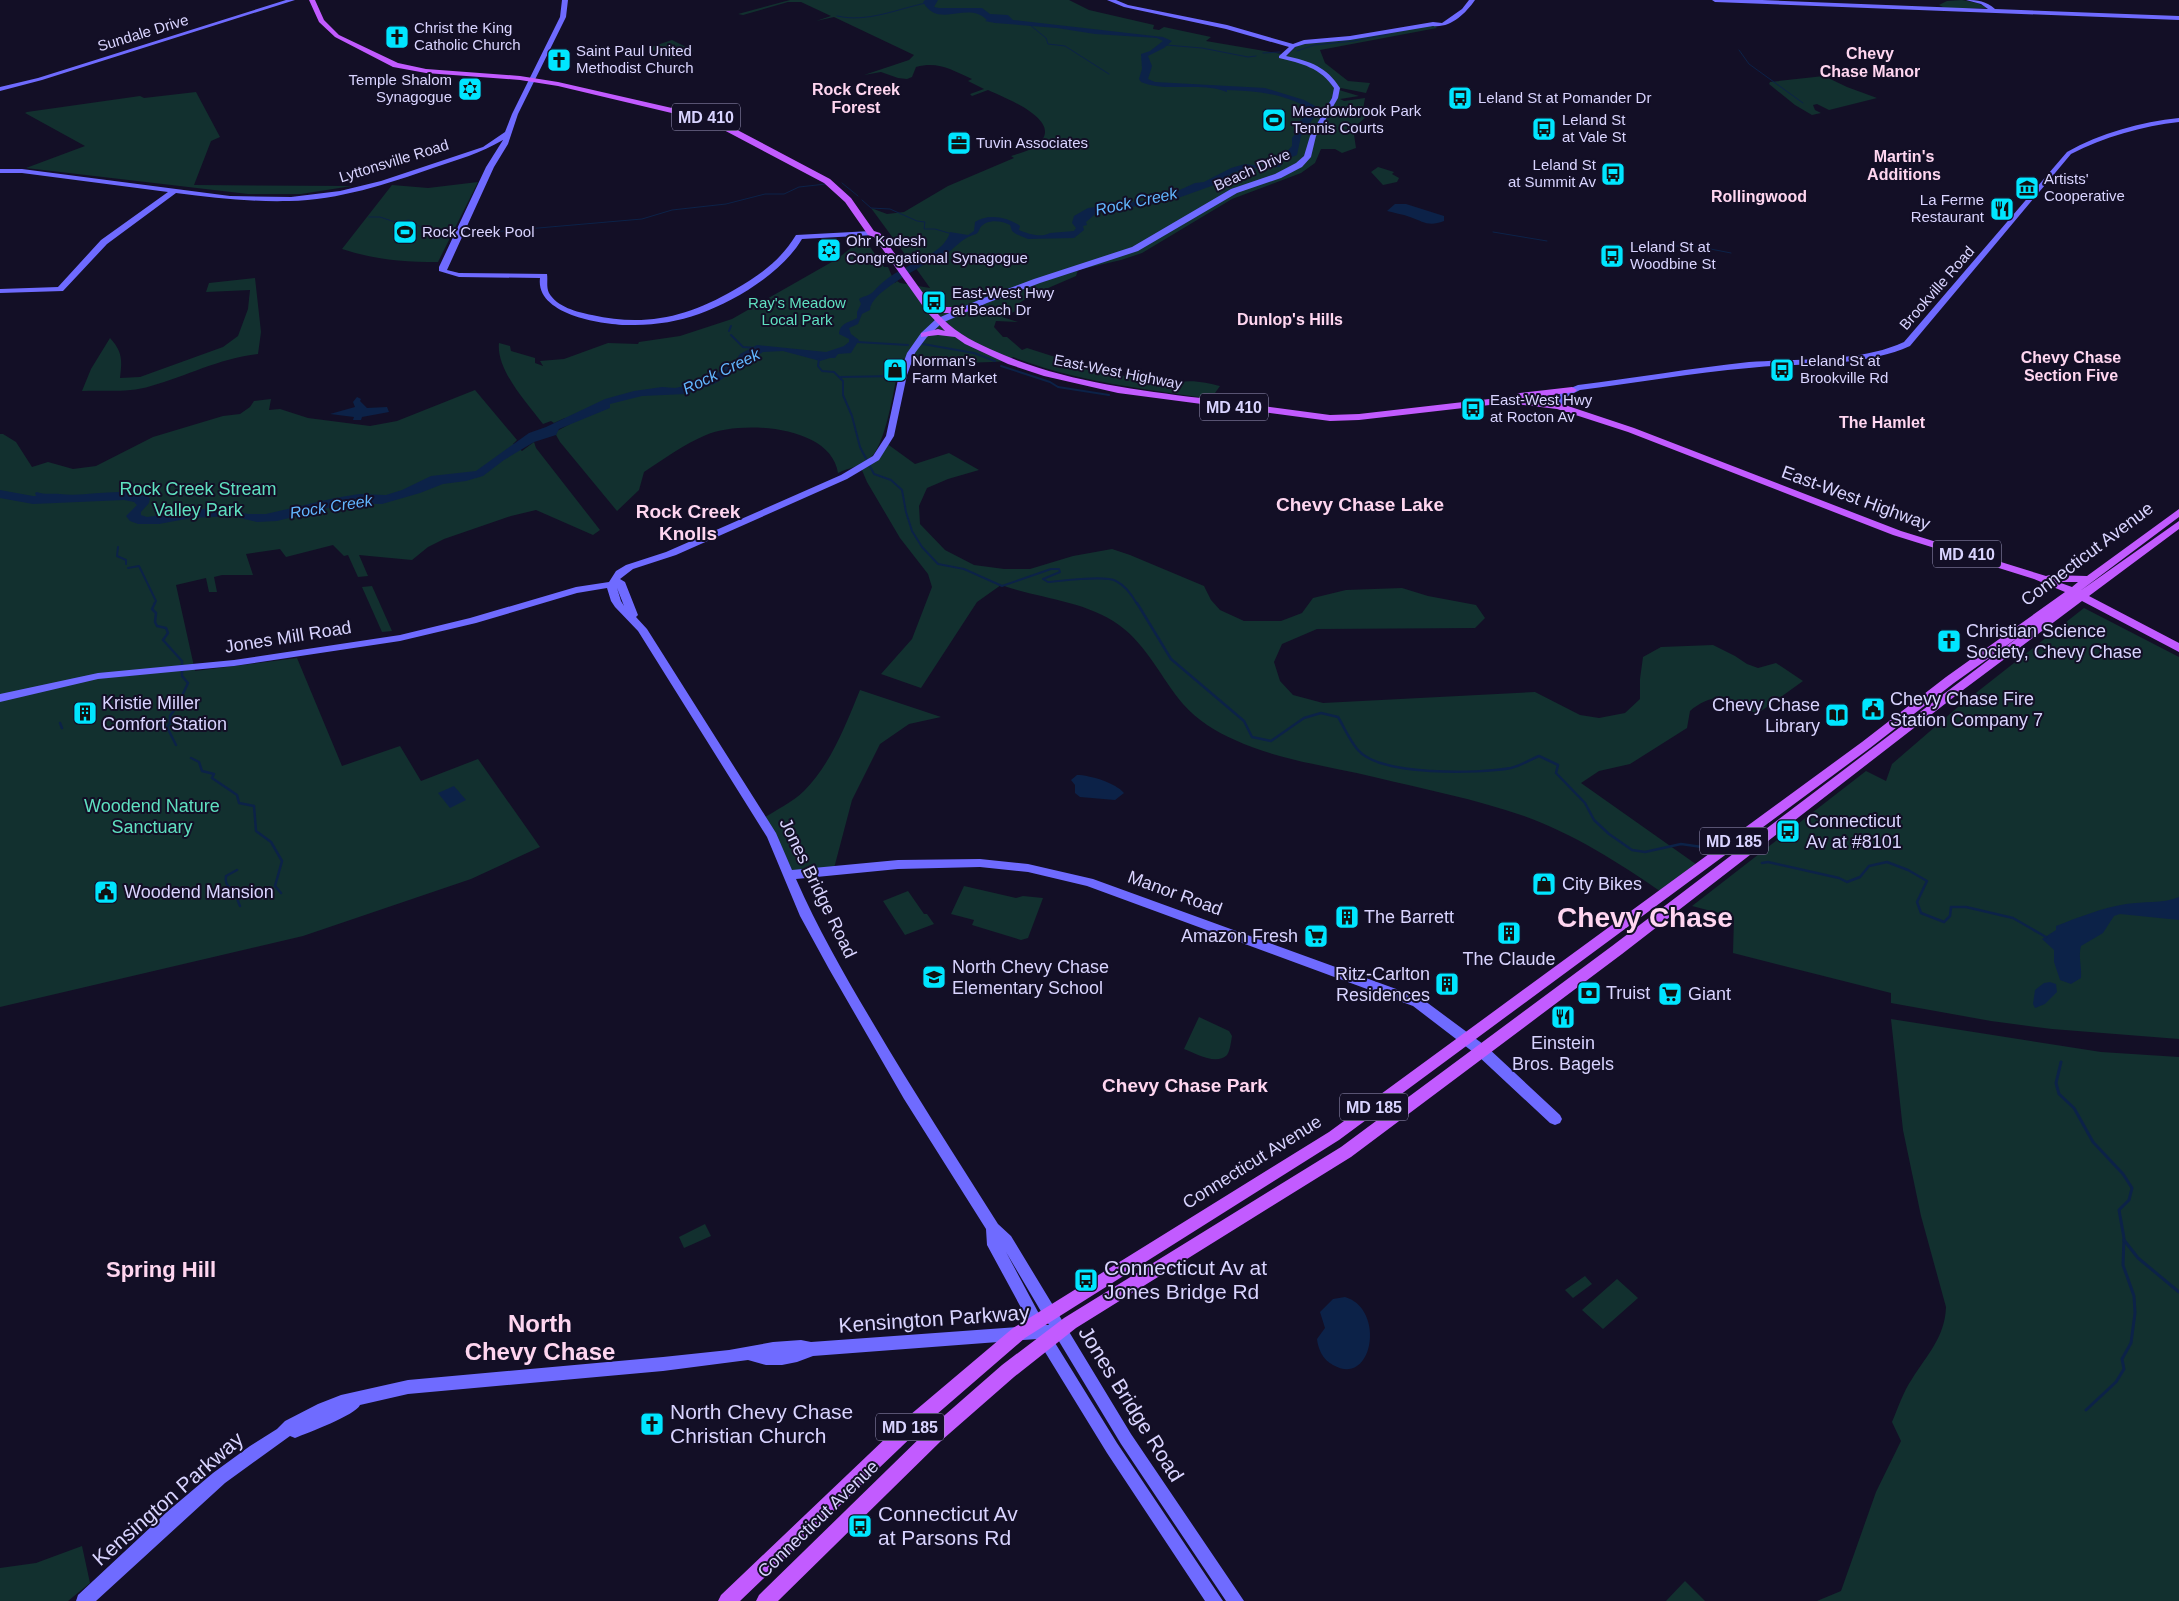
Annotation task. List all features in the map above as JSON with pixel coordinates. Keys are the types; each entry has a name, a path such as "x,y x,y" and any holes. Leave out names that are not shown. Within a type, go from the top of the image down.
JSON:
{"main road":[{"name":"East-West Highway","path":"312,0 321,21 337,36 396,64 439,72 532,78"},
{"name":"East-West Highway","path":"319,0 324,15 338,32 359,44 400,62 436,69 570,83 681,109 733,127 802,162 837,183 867,215 879,231 870,232"},
{"name":"East-West Highway","path":"870,232 896,262 940,321 958,336 1011,362 1080,382 1118,390 1286,414 1338,419 1507,400 1541,402 1559,406 1614,426 1640,433 1713,464 1897,533 2038,577 2076,594 2179,648"},
{"path":"924,335 938,332 958,336 958,322 964,310 930,310"},
{"path":"1507,400 1526,394 1572,390"},
{"name":"Connecticut Avenue","path":"727,1601 916,1421 1019,1333 1043,1327 1060,1331 1346,1152 1617,950 1959,687 2179,512"},
{"name":"Connecticut Avenue","path":"2093,581 2179,524"},
{"path":"2038,577 2093,581 2104,601 2117,616"},
{"path":"2038,577 2052,592 2056,603"},
{"name":"Connecticut Avenue","path":"764,1601 1043,1327 1334,1136 1468,1039 2056,603 2076,594"}],"street":[{"name":"Sundale Drive","path":"0,89 40,79 292,0"},
{"path":"565,0 561,17 515,114 505,144 494,158 466,215 443,267 443,271 459,275 544,276 543,286 546,296 555,304 571,312 626,322 668,320 698,312 711,306 763,276 787,256 799,236 870,232"},
{"path":"1110,0 1126,6 1227,27 1293,46 1316,40 1350,38 1432,24 1443,25 1464,10 1472,0"},
{"path":"1715,0 2179,18"},
{"path":"1969,0 1985,4 1993,11"},
{"path":"1939,9 1937,4 1940,1"},
{"name":"Beach Drive","path":"940,321 1070,269 1135,249 1234,191 1278,176 1299,165 1307,157 1313,136 1335,98 1336,88 1330,77 1319,69 1282,57 1293,46"},
{"path":"494,158 491,143 510,116 515,114"},
{"name":"Brookville Road","path":"1572,390 1749,365 1872,355 1900,348 1907,344 1968,274 2069,153 2078,148 2133,129 2155,123 2179,120"},
{"name":"Lyttonsville Road","path":"0,171 22,171 105,182 112,185 230,198 273,200 330,194 383,182 473,151 509,133"},
{"path":"161,189 164,192 164,198"},
{"path":"0,291 60,289 97,249 174,191"},
{"path":"164,198 188,193"},
{"path":"41,290 69,280"},
{"name":"Jones Mill Road","path":"0,698 98,676 197,668 400,638 472,621 582,588 614,582 631,569 673,553 844,477 870,462 884,448 890,436 907,362 914,347 940,321"},
{"path":"1559,406 1564,394 1572,390"},
{"name":"Jones Mill Road","path":"614,582 627,568 648,559 673,553"},
{"path":"582,588 627,568"},
{"path":"614,582 611,590 617,603"},
{"name":"Jones Bridge Road","path":"614,582 634,619 744,788 772,836 806,916 837,973 908,1095 993,1228 994,1245 1112,1448 1215,1601"},
{"name":"Jones Bridge Road","path":"582,588 605,592 634,619"},
{"name":"Manor Road","path":"790,875 946,863 998,864 1045,870 1089,882 1405,996 1426,1007 1468,1039 1555,1119"},
{"name":"Jones Bridge Road","path":"1060,1331 1126,1440 1236,1601"},
{"name":"Kensington Parkway","path":"84,1601 174,1517 255,1450 282,1434 290,1434 334,1414 363,1398 408,1387 663,1364 748,1354 764,1359 801,1356 811,1349 1019,1333"}],"green space":[{"name":"Ray's Meadow Local Park","path":"790,0 1069,0 1089,10 1154,25 1153,29 1159,30 1164,27 1211,37 1206,41 1288,55 1295,47 1307,43 1434,25 1437,28 1320,50 1325,63 1348,81 1370,83 1366,93 1341,88 1339,90 1359,96 1340,99 1344,101 1365,98 1363,109 1372,112 1353,128 1356,148 1342,153 1335,149 1321,149 1315,163 1301,173 1232,199 1142,253 1078,270 1076,276 1032,295 1016,305 1016,311 1002,317 1018,322 996,321 994,327 1003,337 1007,337 1022,350 1027,348 1099,371 1172,385 1189,381 1220,386 1215,393 1244,394 1240,403 1097,381 1040,367 1013,357 1007,361 899,365 885,430 875,452 861,464 838,473 832,457 819,445 802,436 782,430 740,428 721,430 690,443 644,472 639,490 617,511 556,435 557,431 570,424 565,418 554,423 551,421 543,424 521,396 502,364 499,343 510,346 511,351 535,358 535,363 543,366 540,361 564,359 608,343 638,344 639,342 680,336 732,319 837,259 851,248 861,234 884,267 888,267 895,283 897,281 930,288 910,260 904,258 904,253 871,208 887,214 904,212 948,186 1014,158 1011,156 1033,148 1043,139 1045,130 1032,113 1020,105 988,90 972,96 970,94 984,89 968,81 972,79 945,67 924,65 916,67 912,77 907,79 881,72 864,75 909,60 914,55 834,17 816,21 831,16 801,2 788,2 743,15 738,14"},
{"path":"1962,0 1977,3 1988,8 1945,8 1939,5 1947,1"},
{"path":"672,40 694,51 670,59 648,48"},
{"path":"1824,76 1877,98 1829,110 1817,104 1813,105 1815,110 1821,113 1812,115 1795,105 1769,84 1770,82"},
{"path":"196,92 220,137 211,141 194,185 352,186 301,194 248,194 26,168 85,146 25,113 27,112 140,96 144,98"},
{"path":"1378,167 1394,172 1392,174 1399,178 1397,182 1383,185 1371,172"},
{"name":"Rock Creek Pool","path":"478,182 438,262 390,260 342,249 392,185 428,188"},
{"path":"255,278 261,332 258,354 230,359 143,388 82,391 91,369 110,338 121,357 120,378 140,377 223,347 238,336 248,309 250,290 206,292 209,283"},
{"name":"Woodend Nature Sanctuary","path":"475,390 517,440 513,444 522,451 534,442 536,448 600,530 593,535 536,510 511,516 444,539 428,547 412,560 359,555 368,576 358,577 348,555 344,556 333,545 286,557 280,549 246,554 253,575 222,575 214,577 217,592 209,592 206,578 176,585 195,671 297,658 342,766 400,746 421,781 478,759 540,847 471,879 303,936 0,1007 0,434 16,442 32,467 48,462 73,469 96,466 153,437 223,416 240,414 250,407 254,401 271,399 269,410 280,409 308,418 370,426 397,421"},
{"path":"886,443 915,464 949,453 979,470 948,479 927,488 919,506 920,524 945,550 974,565 1004,569 1030,569 1073,556 1112,549 1204,586 1211,600 1220,610 1244,621 1281,621 1302,613 1313,598 1346,590 1402,588 1428,596 1476,605 1485,618 1475,628 1317,629 1282,644 1274,662 1280,681 1293,695 1323,703 1535,692 1580,715 1599,718 1625,713 1640,699 1643,657 1661,647 1713,645 1758,668 1776,663 1803,681 1757,714 1735,701 1723,697 1698,705 1690,711 1687,728 1630,764 1599,771 1581,783 1700,867 1663,893 1578,840 1524,816 1487,804 1286,758 1251,747 1228,737 1207,725 1188,710 1146,652 1129,633 1105,617 1077,605 1001,585 977,602 921,688 881,674 912,639 932,587 928,574 900,538 867,482 861,468"},
{"path":"372,586 392,631 382,632 362,587"},
{"path":"2084,608 2179,657 2179,1039 2052,1029 1991,1021 1891,1003 1891,993 1733,953 1734,917 1692,906 1866,771 1886,781 1892,764 1958,707"},
{"path":"860,690 941,717 909,724 880,744 852,800 833,872 790,875 762,819 795,799 814,780 837,743"},
{"path":"964,886 1016,898 1023,896 1043,898 1028,938 1021,940 972,925 974,920 951,914"},
{"path":"908,891 924,914 927,914 934,924 905,935 883,901"},
{"path":"1199,1017 1229,1031 1232,1036 1227,1055 1222,1058 1211,1059 1184,1049"},
{"path":"1891,1019 2101,1052 2179,1057 2179,1601 1817,1601 1841,1591 1876,1492 1901,1441 1892,1422 1906,1389 1939,1337 1945,1318 1946,1307 1921,1216 1903,1130"},
{"path":"705,1224 711,1236 684,1248 679,1237"},
{"path":"1585,1276 1592,1284 1573,1298 1565,1290"},
{"path":"1617,1279 1638,1298 1603,1329 1582,1310"},
{"path":"82,1546 90,1583 68,1601 0,1601 0,1568 36,1563"},
{"path":"1685,1581 1705,1601 1666,1601"}],"water":[{"name":"Rock Creek","path":"925,0 938,0 934,7 939,8 982,8 990,14 1008,15 1013,20 1163,37 1172,41 1164,48 1148,56 1152,66 1148,79 1155,82 1265,88 1304,100 1317,107 1317,113 1301,136 1297,155 1284,160 1280,167 1245,169 1232,173 1217,184 1178,198 1149,205 1100,210 1086,222 1087,225 1083,226 1084,230 1074,238 1028,239 1016,234 1012,231 1010,225 1006,223 994,221 986,223 977,234 963,240 945,255 904,276 877,297 872,303 870,310 862,314 858,324 849,328 851,334 859,340 851,353 838,354 835,358 820,361 783,351 763,352 716,383 686,394 642,396 610,404 610,408 559,429 556,435 534,442 504,460 483,476 466,481 443,484 382,504 345,504 277,521 257,522 232,516 191,518 159,524 138,524 130,521 126,516 137,505 134,502 124,500 33,504 0,498 0,490 33,496 36,496 35,493 37,492 71,495 128,492 150,498 149,503 141,512 141,515 147,517 218,507 248,514 266,514 359,494 386,495 402,490 431,476 476,471 529,433 605,399 634,391 662,387 675,388 695,384 714,375 736,360 740,354 757,345 826,352 844,346 849,342 849,339 839,334 840,330 845,324 857,318 857,312 861,304 859,299 871,293 894,274 935,252 942,246 950,232 968,235 974,231 975,222 980,219 1004,218 1020,226 1019,230 1034,235 1074,231 1076,228 1072,223 1074,216 1088,208 1149,200 1173,193 1195,183 1204,182 1231,168 1245,164 1262,166 1278,161 1292,146 1292,138 1295,134 1293,132 1298,122 1309,114 1306,112 1308,108 1298,103 1269,94 1227,90 1227,92 1206,87 1162,87 1141,82 1139,79 1142,69 1141,54 1150,51 1163,41 1157,38 1095,34 1057,28 995,23 985,21 987,20 971,13 937,14 930,10 923,2"},
{"path":"1395,204 1406,204 1444,216 1444,221 1434,224 1427,223 1387,211"},
{"path":"357,397 361,399 360,401 367,408 387,407 389,412 362,417 361,420 353,420 354,417 330,414 355,407 353,402"},
{"path":"1077,775 1102,780 1124,793 1115,800 1080,797 1075,793 1075,785 1071,780"},
{"path":"454,786 466,800 450,808 438,793"},
{"path":"2179,897 2179,920 2120,914 2114,916 2103,933 2081,946 2081,978 2071,984 2060,980 2054,962 2054,950 2042,939 2056,930 2056,926 2117,906 2166,901"},
{"path":"2044,983 2056,984 2057,992 2045,1004 2035,1008 2033,1004 2035,990"},
{"path":"1345,1297 1358,1304 1366,1316 1370,1330 1369,1344 1365,1357 1358,1366 1347,1369 1333,1365 1326,1360 1320,1350 1317,1339 1325,1328 1320,1312 1333,1299"}],"waterway":[{"path":"837,16 848,18 871,17 926,3"},
{"path":"1030,25 1046,38 1048,44 1065,46 1109,74"},
{"path":"1297,51 1314,45 1354,41 1389,34"},
{"path":"1166,45 1202,48 1248,57 1256,56"},
{"path":"1739,50 1749,64 1803,103"},
{"path":"1263,53 1280,52"},
{"path":"842,183 858,196"},
{"path":"469,234 642,219 672,210 726,204 765,194 784,194 799,187 826,184"},
{"path":"862,200 871,208 890,209 917,221 925,222 924,229 935,229 952,234"},
{"path":"369,217 380,217 395,222 409,220 424,229 447,234"},
{"path":"1493,232 1547,241"},
{"path":"1635,246 1695,246 1731,253"},
{"path":"729,331 731,326"},
{"path":"731,335 743,347 756,348"},
{"path":"857,342 908,345"},
{"path":"923,344 974,353 995,361"},
{"path":"819,359 818,366 822,371 834,372 839,377"},
{"path":"1001,366 1050,382 1058,387 1109,395"},
{"path":"839,377 897,376"},
{"path":"839,377 843,381 843,395 852,416 860,447 874,474 891,480 902,490 912,531 922,547 938,564 964,569 1002,586 1051,569 1059,569 1060,572 1043,579 1048,582 1093,578 1110,579 1126,588 1137,604"},
{"path":"118,547 117,556 126,560 126,564"},
{"path":"128,568 139,566 156,601 154,604"},
{"path":"155,603 152,609 156,613 155,622 157,626 166,628 168,633 163,640 182,661 182,676 188,683 181,698 176,703 178,705 170,716 170,723 167,727 176,745"},
{"path":"1137,603 1171,659 1244,721 1252,737 1271,741 1304,718 1321,713 1338,717 1358,750 1370,758 1387,765 1407,769 1454,772 1496,770 1511,768 1539,756 1558,765 1556,773 1585,803 1594,820 1609,834 1632,850 1645,852 1681,844 1702,847"},
{"path":"60,723 62,728"},
{"path":"191,758 199,762 202,771 214,774 212,778 237,795 239,803 254,806 256,831 271,842 282,861 275,886 281,893"},
{"path":"1762,863 1768,862 1839,878 1847,882 1860,877 1869,866 1887,862 1908,870 1927,881 1917,902 1921,913 1944,922 1950,916 1951,907 1966,907 2013,918 2046,937"},
{"path":"237,870 226,876 226,880 236,895 240,906"},
{"path":"2061,1062 2056,1083 2059,1094 2074,1108 2093,1142 2123,1174 2132,1188 2129,1200 2119,1210 2124,1238 2123,1265 2134,1296 2135,1313 2131,1343 2122,1359 2124,1369 2116,1382 2086,1410"},
{"path":"2124,1240 2138,1258 2179,1292"}],"place":[{"name":"Christ the King Catholic Church","path":"397,37"},
{"name":"Saint Paul United Methodist Church","path":"559,60"},
{"name":"Temple Shalom Synagogue","path":"470,89"},
{"name":"Leland St at Pomander Dr","path":"1460,98"},
{"name":"Meadowbrook Park Tennis Courts","path":"1274,120"},
{"name":"Leland St at Vale St","path":"1544,129"},
{"name":"Tuvin Associates","path":"959,143"},
{"name":"Leland St at Summit Av","path":"1613,174"},
{"name":"Artists' Cooperative","path":"2027,188"},
{"name":"La Ferme Restaurant","path":"2002,209"},
{"name":"Rock Creek Pool","path":"405,232"},
{"name":"Ohr Kodesh Congregational Synagogue","path":"829,250"},
{"name":"Leland St at Woodbine St","path":"1612,256"},
{"name":"East-West Hwy at Beach Dr","path":"934,302"},
{"name":"Norman's Farm Market","path":"895,370"},
{"name":"Leland St at Brookville Rd","path":"1782,370"},
{"name":"East-West Hwy at Rocton Av","path":"1473,409"},
{"name":"Christian Science Society, Chevy Chase","path":"1949,641"},
{"name":"Chevy Chase Fire Station Company 7","path":"1873,709"},
{"name":"Kristie Miller Comfort Station","path":"85,713"},
{"name":"Chevy Chase Library","path":"1837,715"},
{"name":"Connecticut Av at #8101","path":"1788,831"},
{"name":"City Bikes","path":"1544,884"},
{"name":"Woodend Mansion","path":"106,892"},
{"name":"The Barrett","path":"1347,917"},
{"name":"The Claude","path":"1509,933"},
{"name":"Amazon Fresh","path":"1316,936"},
{"name":"North Chevy Chase Elementary School","path":"934,977"},
{"name":"Ritz-Carlton Residences","path":"1447,984"},
{"name":"Truist","path":"1589,993"},
{"name":"Giant","path":"1670,994"},
{"name":"Einstein Bros. Bagels","path":"1563,1017"},
{"name":"Connecticut Av at Jones Bridge Rd","path":"1086,1280"},
{"name":"North Chevy Chase Christian Church","path":"652,1424"},
{"name":"Connecticut Av at Parsons Rd","path":"860,1526"}],"district":[{"name":"Chevy Chase Manor","path":"1870,62"},
{"name":"Rock Creek Forest","path":"856,98"},
{"name":"Martin's Additions","path":"1904,165"},
{"name":"Rollingwood","path":"1759,196"},
{"name":"Dunlop's Hills","path":"1290,319"},
{"name":"Chevy Chase Section Five","path":"2071,366"},
{"name":"The Hamlet","path":"1882,422"},
{"name":"Chevy Chase Lake","path":"1360,504"},
{"name":"Rock Creek Knolls","path":"688,522"},
{"name":"Chevy Chase","path":"1645,917"},
{"name":"Chevy Chase Park","path":"1185,1085"},
{"name":"Spring Hill","path":"161,1269"},
{"name":"North Chevy Chase","path":"540,1338"}],"park label":[{"name":"Rock Creek Stream Valley Park","path":"198,499"}]}
